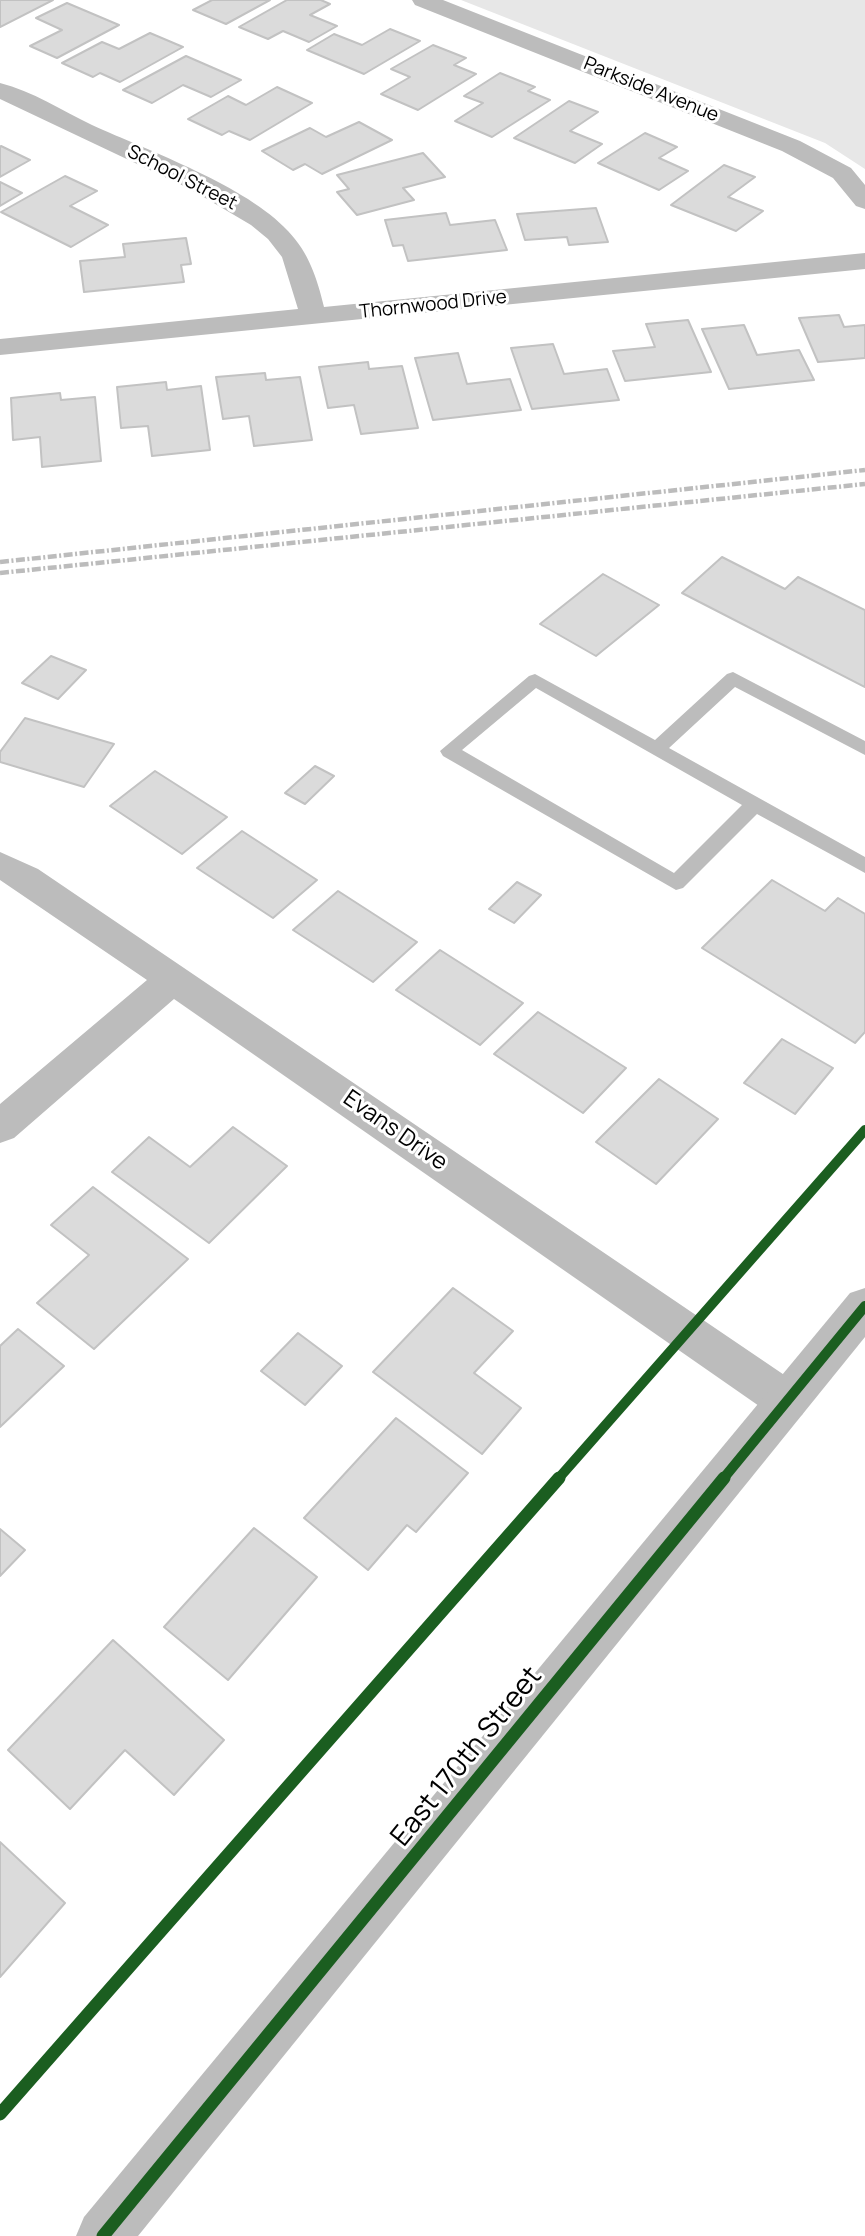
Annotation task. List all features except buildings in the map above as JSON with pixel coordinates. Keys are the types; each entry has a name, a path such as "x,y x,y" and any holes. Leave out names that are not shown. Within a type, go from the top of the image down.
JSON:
{"street":[{"name":"Parkside Avenue","path":"424,0 791,146 842,173 865,201"},
{"name":"School Street","path":"0,90 209,188 270,228 292,251 308,293 313,317"},
{"name":"Thornwood Drive","path":"0,347 865,261"},
{"name":"Evans Drive","path":"0,865 26,878 788,1401"},
{"path":"0,1127 173,979"},
{"name":"East 170th Street","path":"103,2236 865,1306"}],"lane":[{"path":"657,749 733,678 865,749"},
{"path":"755,804 676,883 449,751 536,680 865,866"}],"shaded area":[{"path":"461,0 865,0 865,169 825,143"}],"railway":[{"path":"0,562 865,470"},
{"path":"0,573 865,484"}],"cycle path":[{"path":"0,2114 865,1130"},
{"path":"103,2236 865,1306"}]}
